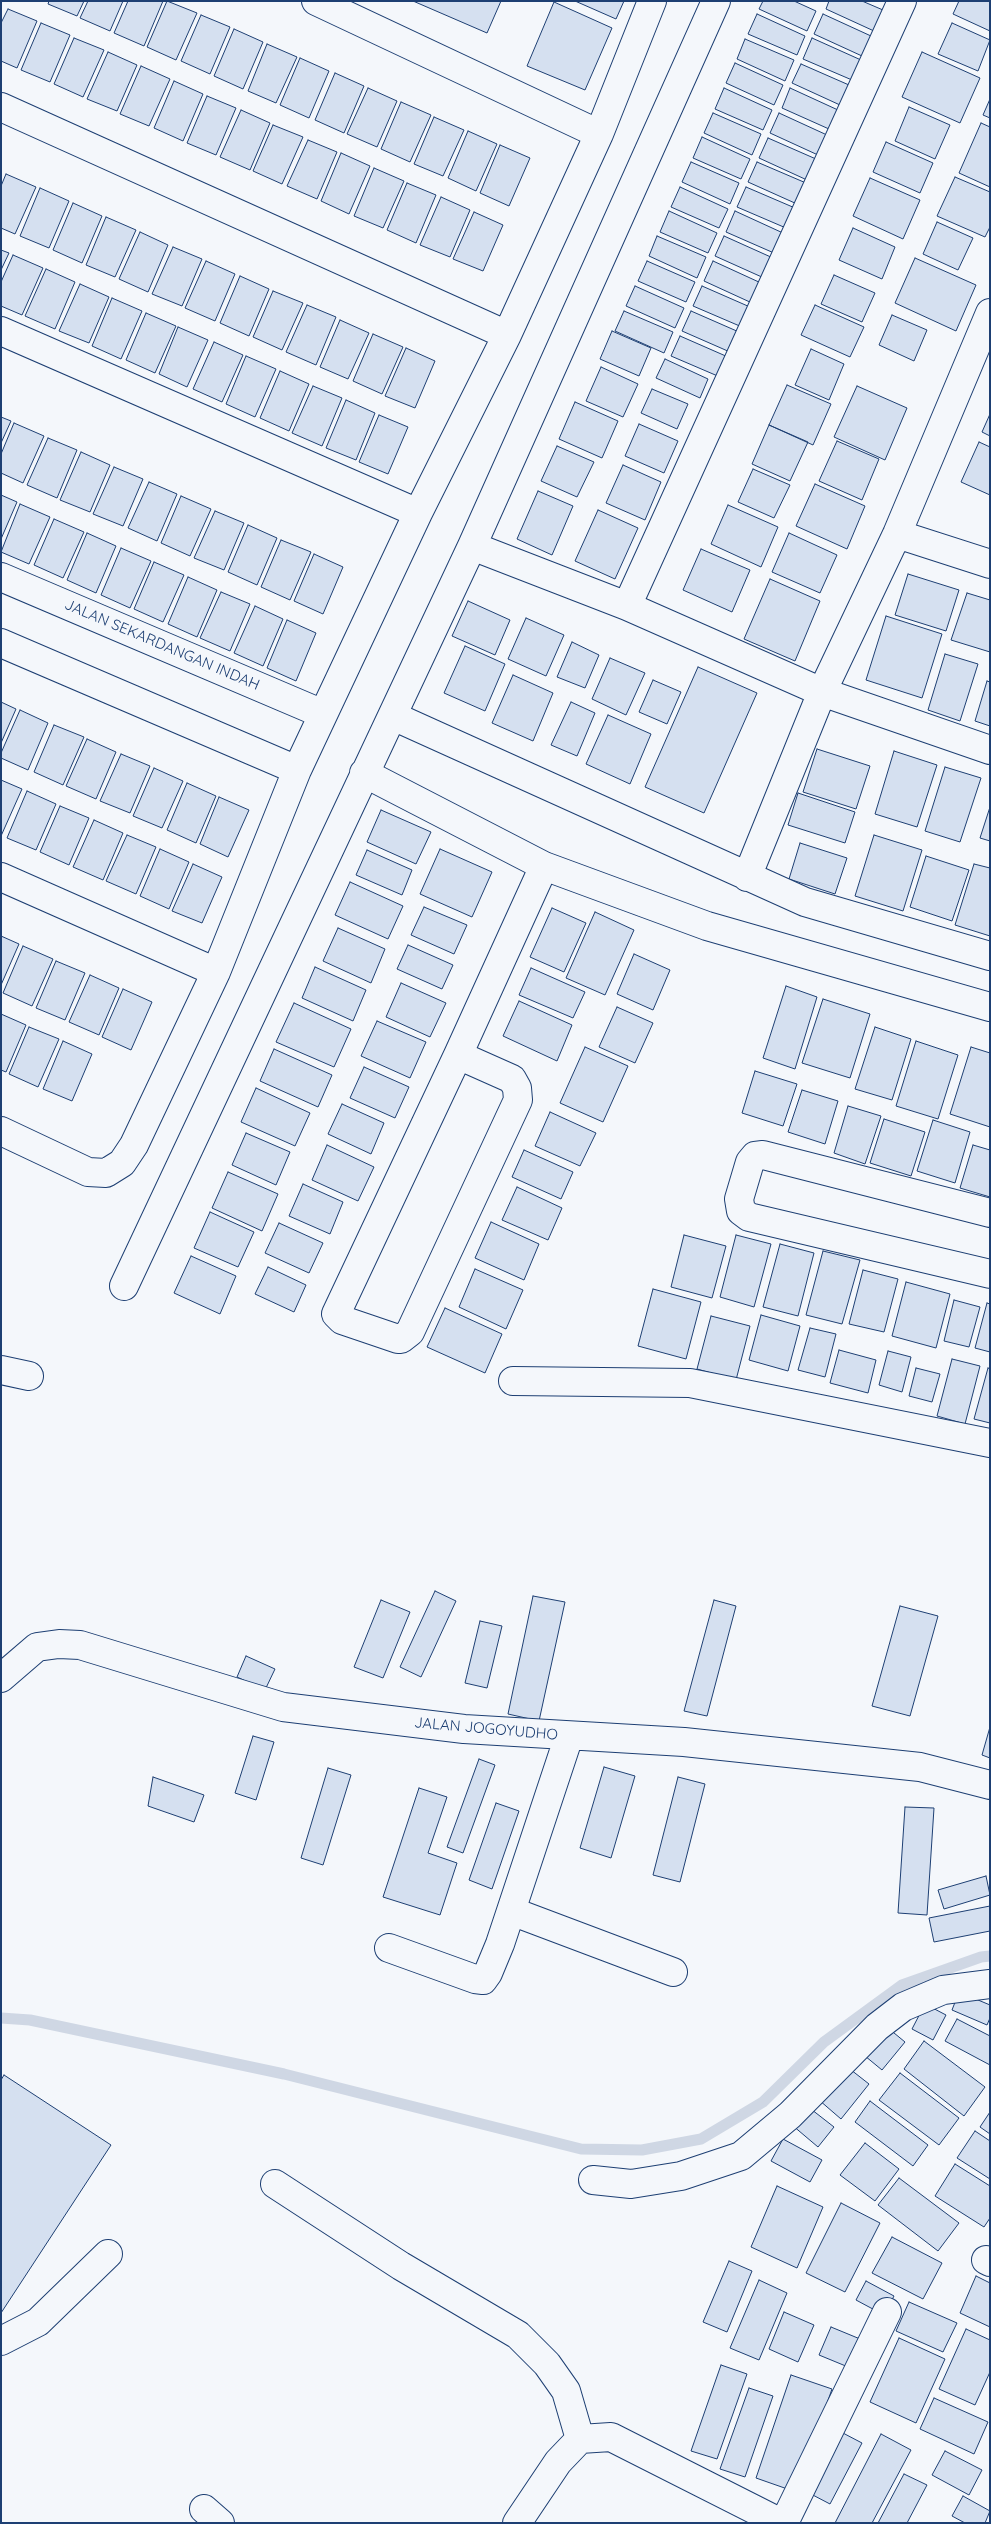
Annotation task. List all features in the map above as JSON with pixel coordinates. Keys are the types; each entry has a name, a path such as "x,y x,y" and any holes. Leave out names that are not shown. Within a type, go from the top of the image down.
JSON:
{"street":[{"path":"316,1 599,134"},
{"path":"1,1131 88,1172 106,1173 122,1164 134,1145 216,972 297,770 418,513 507,335 599,134 652,1"},
{"path":"124,1286 472,546 716,1"},
{"path":"627,606 902,1"},
{"path":"1,107 507,335"},
{"path":"747,877 822,692 897,534 990,313"},
{"path":"1,331 418,513"},
{"path":"897,534 990,564"},
{"path":"472,546 627,606 822,692 990,750"},
{"name":"JALAN SEKARDANGAN INDAH","path":"1,577 324,714"},
{"path":"1,643 297,770"},
{"path":"393,716 805,902 990,956"},
{"path":"364,774 544,866 707,926 990,1007"},
{"path":"458,1055 512,1080 518,1094 518,1100 410,1332 405,1337 398,1339 342,1320 336,1314 458,1055 544,866"},
{"path":"1,877 216,972"},
{"path":"990,1213 763,1155 755,1156 750,1162 739,1199 741,1211 749,1217 990,1274"},
{"path":"1,1370 29,1376"},
{"path":"513,1381 690,1383 990,1443"},
{"name":"JALAN JOGOYUDHO","path":"1,1678 38,1647 59,1644 80,1645 283,1707 464,1729 684,1742 920,1767 990,1785"},
{"path":"389,1948 475,1980 483,1980 488,1973 511,1910 569,1736"},
{"path":"511,1910 673,1972"},
{"path":"593,2180 631,2184 673,2177 741,2156 790,2115 877,2027 903,2007 943,1990 990,1984"},
{"path":"275,2184 401,2266 518,2335 547,2364 566,2391 580,2439"},
{"path":"1,2341 38,2322 108,2254"},
{"path":"517,2523 558,2462 580,2439 611,2437 782,2523 887,2312"}],"building":[{"path":"49,1 84,1 77,16 48,4"},
{"path":"88,1 123,1 110,31 80,18"},
{"path":"128,1 163,1 144,46 114,33"},
{"path":"167,1 197,13 176,60 147,47"},
{"path":"413,1 501,1 487,33"},
{"path":"575,1 624,1 616,19"},
{"path":"763,1 794,1 816,11 807,31 759,9"},
{"path":"829,1 862,1 883,10 874,31 826,9"},
{"path":"959,1 990,1 990,31 953,14"},
{"path":"554,2 612,28 585,90 527,66"},
{"path":"8,9 37,21 17,68 1,61 1,23"},
{"path":"757,14 805,36 797,55 748,34"},
{"path":"823,14 871,36 862,56 814,34"},
{"path":"201,15 230,27 210,74 181,61"},
{"path":"41,23 70,35 50,82 21,70"},
{"path":"952,23 990,40 978,71 938,54"},
{"path":"234,29 263,42 243,89 214,76"},
{"path":"74,38 104,50 83,97 54,84"},
{"path":"812,38 861,60 852,80 803,59"},
{"path":"745,39 794,60 785,81 737,59"},
{"path":"267,44 297,57 276,103 248,91"},
{"path":"108,52 137,65 117,111 87,99"},
{"path":"922,52 980,78 960,123 902,97"},
{"path":"300,58 329,71 309,118 280,105"},
{"path":"735,63 783,85 774,105 726,83"},
{"path":"801,64 849,85 840,105 792,83"},
{"path":"141,66 170,79 149,126 120,114"},
{"path":"335,73 364,86 344,133 315,120"},
{"path":"174,81 203,94 183,141 154,128"},
{"path":"368,88 397,101 377,147 347,134"},
{"path":"724,88 772,110 763,130 715,109"},
{"path":"790,88 838,110 829,129 782,108"},
{"path":"207,96 236,108 216,155 187,143"},
{"path":"990,99 990,118 983,115"},
{"path":"401,102 431,115 410,162 381,149"},
{"path":"909,107 950,125 935,159 895,141"},
{"path":"241,110 270,123 250,170 220,157"},
{"path":"713,113 761,134 752,155 704,133"},
{"path":"779,113 827,135 818,155 770,133"},
{"path":"434,117 464,130 443,176 414,164"},
{"path":"981,123 990,127 990,187 959,173"},
{"path":"273,125 303,137 282,184 253,171"},
{"path":"468,131 497,144 476,191 448,178"},
{"path":"702,137 750,159 741,179 693,158"},
{"path":"768,138 816,159 807,180 759,158"},
{"path":"308,140 337,152 317,199 287,186"},
{"path":"886,142 933,163 920,193 873,172"},
{"path":"500,145 530,158 509,206 480,193"},
{"path":"341,153 370,166 349,214 321,201"},
{"path":"691,162 739,183 730,204 682,182"},
{"path":"757,162 806,183 797,204 748,182"},
{"path":"374,168 404,181 383,228 354,216"},
{"path":"6,174 36,187 15,234 1,228 1,186"},
{"path":"955,177 990,192 990,227 985,237 937,216"},
{"path":"870,178 920,200 903,239 853,216"},
{"path":"407,183 436,195 416,243 387,230"},
{"path":"680,187 728,209 719,228 671,207"},
{"path":"746,187 795,208 786,228 737,207"},
{"path":"40,188 69,201 49,248 20,236"},
{"path":"441,197 470,210 450,257 420,245"},
{"path":"73,203 102,216 82,263 53,250"},
{"path":"669,211 717,233 708,253 660,232"},
{"path":"735,211 783,233 774,253 726,232"},
{"path":"474,212 503,225 483,271 453,259"},
{"path":"106,217 136,230 115,277 86,265"},
{"path":"937,222 973,238 958,270 923,254"},
{"path":"853,228 895,247 882,279 839,260"},
{"path":"140,232 168,245 148,292 119,279"},
{"path":"657,236 706,257 697,278 649,256"},
{"path":"724,236 773,258 764,278 715,256"},
{"path":"173,247 202,259 182,306 152,294"},
{"path":"1,250 9,253 1,270"},
{"path":"13,255 43,268 22,315 1,306 1,282"},
{"path":"915,258 976,285 956,331 895,303"},
{"path":"206,261 235,274 215,321 185,308"},
{"path":"647,261 695,282 686,302 638,281"},
{"path":"713,261 761,283 752,303 704,281"},
{"path":"46,269 75,282 55,329 25,316"},
{"path":"834,275 875,293 862,322 821,304"},
{"path":"240,276 269,289 249,336 220,323"},
{"path":"80,284 109,297 89,343 59,331"},
{"path":"635,286 684,308 675,328 626,306"},
{"path":"702,286 750,307 742,327 693,306"},
{"path":"273,291 303,303 282,350 253,337"},
{"path":"112,298 142,311 121,359 92,346"},
{"path":"307,305 336,317 316,365 286,352"},
{"path":"815,305 864,327 850,357 801,335"},
{"path":"624,311 673,332 664,353 615,331"},
{"path":"691,311 739,332 730,352 682,331"},
{"path":"146,313 176,326 155,373 126,360"},
{"path":"892,315 927,330 914,361 879,345"},
{"path":"340,320 369,333 348,379 320,367"},
{"path":"178,327 208,340 187,387 159,374"},
{"path":"612,331 651,348 639,376 600,359"},
{"path":"373,334 403,347 382,394 353,381"},
{"path":"680,336 728,357 720,377 671,356"},
{"path":"214,342 243,355 222,402 193,389"},
{"path":"406,348 435,361 415,408 385,396"},
{"path":"811,349 844,364 829,400 795,385"},
{"path":"246,356 276,369 255,417 226,404"},
{"path":"665,359 708,379 700,398 656,378"},
{"path":"601,367 638,384 623,417 586,401"},
{"path":"280,371 309,384 289,431 260,418"},
{"path":"787,385 831,404 813,445 769,425"},
{"path":"313,386 342,398 322,446 292,433"},
{"path":"857,386 907,408 885,460 834,437"},
{"path":"652,389 688,404 677,429 641,413"},
{"path":"346,400 375,413 356,460 326,448"},
{"path":"575,402 618,421 602,458 559,439"},
{"path":"990,414 990,436 982,432"},
{"path":"379,415 408,427 388,474 359,462"},
{"path":"1,417 11,421 1,443"},
{"path":"14,423 44,436 23,483 1,473 1,454"},
{"path":"639,424 678,441 664,473 625,456"},
{"path":"769,425 808,442 790,481 752,464"},
{"path":"48,438 77,450 57,498 27,485"},
{"path":"837,441 879,459 862,500 819,481"},
{"path":"979,442 990,447 990,495 961,482"},
{"path":"557,446 594,462 577,497 541,481"},
{"path":"81,452 110,465 90,512 60,500"},
{"path":"623,465 661,482 645,520 606,503"},
{"path":"114,467 143,479 123,526 93,514"},
{"path":"753,469 790,485 774,518 738,502"},
{"path":"149,482 177,494 157,541 128,528"},
{"path":"815,484 865,506 847,549 796,526"},
{"path":"538,491 573,506 552,555 517,539"},
{"path":"1,495 17,502 1,539"},
{"path":"181,496 211,509 190,556 161,543"},
{"path":"20,504 50,517 29,564 1,552"},
{"path":"728,505 778,527 761,567 711,544"},
{"path":"598,510 638,528 615,579 575,561"},
{"path":"215,511 244,523 224,570 194,558"},
{"path":"54,519 84,532 63,578 34,565"},
{"path":"248,525 277,538 257,585 228,572"},
{"path":"87,533 116,546 96,593 67,580"},
{"path":"789,533 837,555 820,593 772,572"},
{"path":"281,540 311,552 290,600 261,587"},
{"path":"121,548 151,561 130,608 101,595"},
{"path":"701,549 750,570 732,612 683,590"},
{"path":"314,554 343,567 323,614 294,601"},
{"path":"154,562 184,575 163,622 134,609"},
{"path":"908,574 959,590 946,631 895,615"},
{"path":"188,577 217,590 197,637 168,624"},
{"path":"770,579 820,601 795,661 744,639"},
{"path":"221,592 250,604 230,651 200,638"},
{"path":"967,593 990,600 990,652 951,640"},
{"path":"468,601 510,620 495,655 452,636"},
{"path":"255,606 283,619 263,666 234,653"},
{"path":"886,616 942,634 922,698 866,680"},
{"path":"526,618 564,635 546,676 508,659"},
{"path":"287,620 316,633 296,681 267,668"},
{"path":"572,642 599,655 585,688 557,677"},
{"path":"465,646 505,664 485,711 444,693"},
{"path":"945,654 978,664 960,721 928,710"},
{"path":"610,658 645,673 626,715 592,699"},
{"path":"698,667 757,693 704,813 645,787"},
{"path":"513,675 553,693 533,741 492,723"},
{"path":"653,680 681,692 667,724 639,712"},
{"path":"987,681 990,682 990,726 975,721"},
{"path":"1,702 16,709 1,743"},
{"path":"571,702 595,713 577,756 551,745"},
{"path":"20,710 48,723 28,770 1,758 1,753"},
{"path":"608,715 651,734 630,784 586,764"},
{"path":"54,725 84,737 63,785 34,772"},
{"path":"87,739 116,752 96,799 66,786"},
{"path":"817,749 870,766 856,809 803,792"},
{"path":"894,751 937,765 917,827 875,814"},
{"path":"121,754 150,766 130,813 100,801"},
{"path":"945,767 981,778 960,842 925,831"},
{"path":"154,768 183,781 162,828 133,816"},
{"path":"1,780 22,789 1,836"},
{"path":"187,783 216,796 196,843 167,830"},
{"path":"27,791 56,804 36,850 7,838"},
{"path":"798,793 855,812 845,843 788,825"},
{"path":"219,797 249,810 228,857 200,844"},
{"path":"60,806 89,818 69,865 40,852"},
{"path":"990,807 990,841 980,838"},
{"path":"381,810 431,832 416,864 367,842"},
{"path":"94,820 123,833 103,880 73,867"},
{"path":"127,835 156,847 136,894 106,881"},
{"path":"874,835 922,850 903,911 855,896"},
{"path":"800,843 847,858 835,894 789,879"},
{"path":"160,849 189,862 169,909 140,896"},
{"path":"440,849 492,872 472,917 420,894"},
{"path":"367,850 412,870 402,895 356,875"},
{"path":"926,856 969,870 952,921 910,907"},
{"path":"193,864 222,877 202,923 172,911"},
{"path":"974,864 990,868 990,936 955,925"},
{"path":"350,882 403,906 388,939 335,915"},
{"path":"424,907 467,925 454,954 411,935"},
{"path":"552,908 586,923 564,972 530,957"},
{"path":"595,912 634,930 605,995 566,978"},
{"path":"338,928 385,949 371,983 323,961"},
{"path":"1,936 19,944 1,985"},
{"path":"408,945 453,965 442,989 397,969"},
{"path":"23,946 53,959 32,1006 3,993"},
{"path":"634,954 670,970 653,1010 617,994"},
{"path":"56,961 85,973 65,1020 36,1008"},
{"path":"315,967 366,990 353,1021 302,998"},
{"path":"531,968 585,992 573,1018 519,995"},
{"path":"90,975 119,988 99,1035 69,1022"},
{"path":"401,983 446,1003 430,1037 386,1017"},
{"path":"786,986 817,997 795,1069 763,1058"},
{"path":"123,989 152,1002 131,1050 102,1037"},
{"path":"823,999 870,1014 850,1078 802,1063"},
{"path":"519,1001 572,1025 557,1061 503,1036"},
{"path":"294,1003 351,1029 334,1067 276,1042"},
{"path":"617,1007 653,1023 635,1063 599,1047"},
{"path":"1,1014 26,1025 6,1072 1,1070"},
{"path":"377,1021 426,1042 410,1078 361,1056"},
{"path":"29,1027 59,1039 38,1087 9,1074"},
{"path":"875,1027 911,1039 892,1100 855,1089"},
{"path":"63,1041 92,1054 72,1101 43,1089"},
{"path":"916,1041 958,1055 938,1119 896,1106"},
{"path":"585,1047 628,1066 603,1122 560,1103"},
{"path":"971,1047 990,1053 990,1127 950,1114"},
{"path":"274,1049 332,1075 318,1107 260,1081"},
{"path":"364,1067 409,1087 395,1118 350,1098"},
{"path":"755,1071 797,1084 783,1126 742,1113"},
{"path":"256,1088 310,1113 295,1146 241,1122"},
{"path":"802,1090 838,1101 825,1144 788,1132"},
{"path":"342,1104 384,1123 371,1154 328,1134"},
{"path":"848,1106 881,1116 865,1164 834,1153"},
{"path":"550,1112 596,1133 580,1166 535,1146"},
{"path":"884,1119 925,1132 911,1176 870,1163"},
{"path":"933,1120 970,1132 955,1183 917,1171"},
{"path":"246,1133 290,1152 276,1185 232,1165"},
{"path":"327,1145 374,1167 358,1201 312,1180"},
{"path":"973,1145 990,1150 990,1197 960,1188"},
{"path":"524,1150 573,1172 561,1199 512,1177"},
{"path":"228,1172 278,1194 262,1231 212,1208"},
{"path":"303,1184 343,1202 330,1234 289,1216"},
{"path":"517,1187 562,1208 548,1240 502,1220"},
{"path":"210,1212 254,1232 238,1267 194,1248"},
{"path":"491,1222 539,1244 524,1280 475,1258"},
{"path":"279,1223 323,1243 309,1273 265,1253"},
{"path":"684,1235 726,1246 712,1298 671,1287"},
{"path":"736,1235 771,1244 754,1307 720,1297"},
{"path":"780,1244 814,1253 798,1316 763,1307"},
{"path":"823,1251 860,1260 842,1324 806,1315"},
{"path":"191,1256 236,1276 220,1314 174,1293"},
{"path":"268,1267 306,1285 294,1312 255,1294"},
{"path":"475,1269 523,1290 506,1329 459,1307"},
{"path":"863,1270 898,1279 884,1332 849,1324"},
{"path":"906,1282 950,1294 936,1348 892,1336"},
{"path":"653,1289 701,1302 686,1359 638,1346"},
{"path":"954,1300 980,1307 969,1347 944,1341"},
{"path":"987,1303 990,1304 990,1352 975,1348"},
{"path":"445,1308 502,1334 485,1373 427,1347"},
{"path":"761,1315 800,1326 788,1371 749,1360"},
{"path":"711,1316 750,1326 736,1380 697,1369"},
{"path":"810,1328 836,1334 825,1377 798,1370"},
{"path":"839,1350 876,1360 868,1393 830,1383"},
{"path":"888,1351 911,1357 902,1392 879,1385"},
{"path":"952,1359 980,1366 965,1424 937,1416"},
{"path":"916,1368 940,1374 932,1402 909,1396"},
{"path":"988,1368 990,1369 990,1423 974,1419"},
{"path":"435,1591 456,1601 421,1677 400,1667"},
{"path":"533,1596 565,1602 539,1721 508,1714"},
{"path":"381,1600 410,1612 383,1678 354,1667"},
{"path":"714,1600 736,1606 707,1716 684,1711"},
{"path":"900,1606 938,1616 910,1716 872,1706"},
{"path":"480,1621 502,1626 487,1688 465,1683"},
{"path":"246,1656 275,1669 265,1690 237,1677"},
{"path":"990,1727 990,1758 982,1755"},
{"path":"253,1736 274,1742 256,1800 235,1793"},
{"path":"479,1759 495,1765 463,1853 447,1847"},
{"path":"604,1767 635,1776 611,1858 580,1848"},
{"path":"328,1768 351,1775 323,1865 301,1858"},
{"path":"153,1777 204,1795 194,1822 148,1806"},
{"path":"678,1777 705,1784 680,1882 653,1875"},
{"path":"419,1788 447,1797 428,1853 457,1863 440,1915 383,1897"},
{"path":"496,1803 519,1811 492,1889 469,1880"},
{"path":"905,1807 934,1808 927,1915 898,1913"},
{"path":"986,1876 990,1895 944,1909 938,1890"},
{"path":"990,1906 990,1931 934,1942 929,1918"},
{"path":"959,1992 990,2005 990,2018 987,2025 952,2010"},
{"path":"925,2004 946,2015 933,2040 912,2029"},
{"path":"957,2019 990,2036 990,2065 945,2041"},
{"path":"888,2028 905,2042 882,2070 865,2056"},
{"path":"924,2041 985,2087 964,2116 904,2069"},
{"path":"846,2066 869,2084 841,2119 819,2100"},
{"path":"900,2073 959,2118 939,2145 879,2100"},
{"path":"4,2075 111,2145 1,2313 1,2080"},
{"path":"870,2101 928,2145 913,2166 855,2122"},
{"path":"807,2106 834,2127 818,2147 792,2125"},
{"path":"990,2112 990,2134 980,2127"},
{"path":"975,2131 990,2141 990,2179 957,2158"},
{"path":"783,2139 822,2160 810,2182 771,2161"},
{"path":"865,2143 899,2169 875,2201 840,2175"},
{"path":"955,2164 990,2186 990,2218 984,2227 935,2196"},
{"path":"899,2178 959,2223 938,2251 878,2205"},
{"path":"777,2186 823,2207 797,2268 751,2247"},
{"path":"841,2203 880,2223 845,2292 806,2273"},
{"path":"892,2237 942,2263 923,2299 872,2273"},
{"path":"729,2261 752,2271 727,2332 703,2322"},
{"path":"976,2276 990,2283 990,2327 960,2313"},
{"path":"759,2280 787,2293 759,2360 730,2348"},
{"path":"866,2281 894,2296 884,2315 856,2300"},
{"path":"909,2302 957,2323 943,2352 896,2331"},
{"path":"784,2312 814,2325 798,2362 769,2349"},
{"path":"831,2327 865,2341 853,2369 819,2355"},
{"path":"966,2329 990,2340 990,2372 975,2405 939,2389"},
{"path":"899,2338 945,2359 916,2423 870,2402"},
{"path":"721,2365 747,2374 717,2459 691,2451"},
{"path":"791,2375 832,2389 796,2492 756,2478"},
{"path":"749,2388 773,2396 745,2477 720,2469"},
{"path":"934,2398 988,2422 974,2454 920,2429"},
{"path":"841,2432 862,2443 830,2504 809,2493"},
{"path":"881,2434 911,2450 872,2523 835,2523"},
{"path":"945,2451 982,2470 969,2495 932,2475"},
{"path":"904,2474 927,2485 907,2523 878,2523"},
{"path":"963,2496 990,2511 985,2523 965,2523 952,2516"}],"waterway":[{"path":"1,2018 30,2020 284,2074 581,2149 642,2150 701,2139 763,2102 824,2042 902,1985 981,1957 990,1956"}]}
